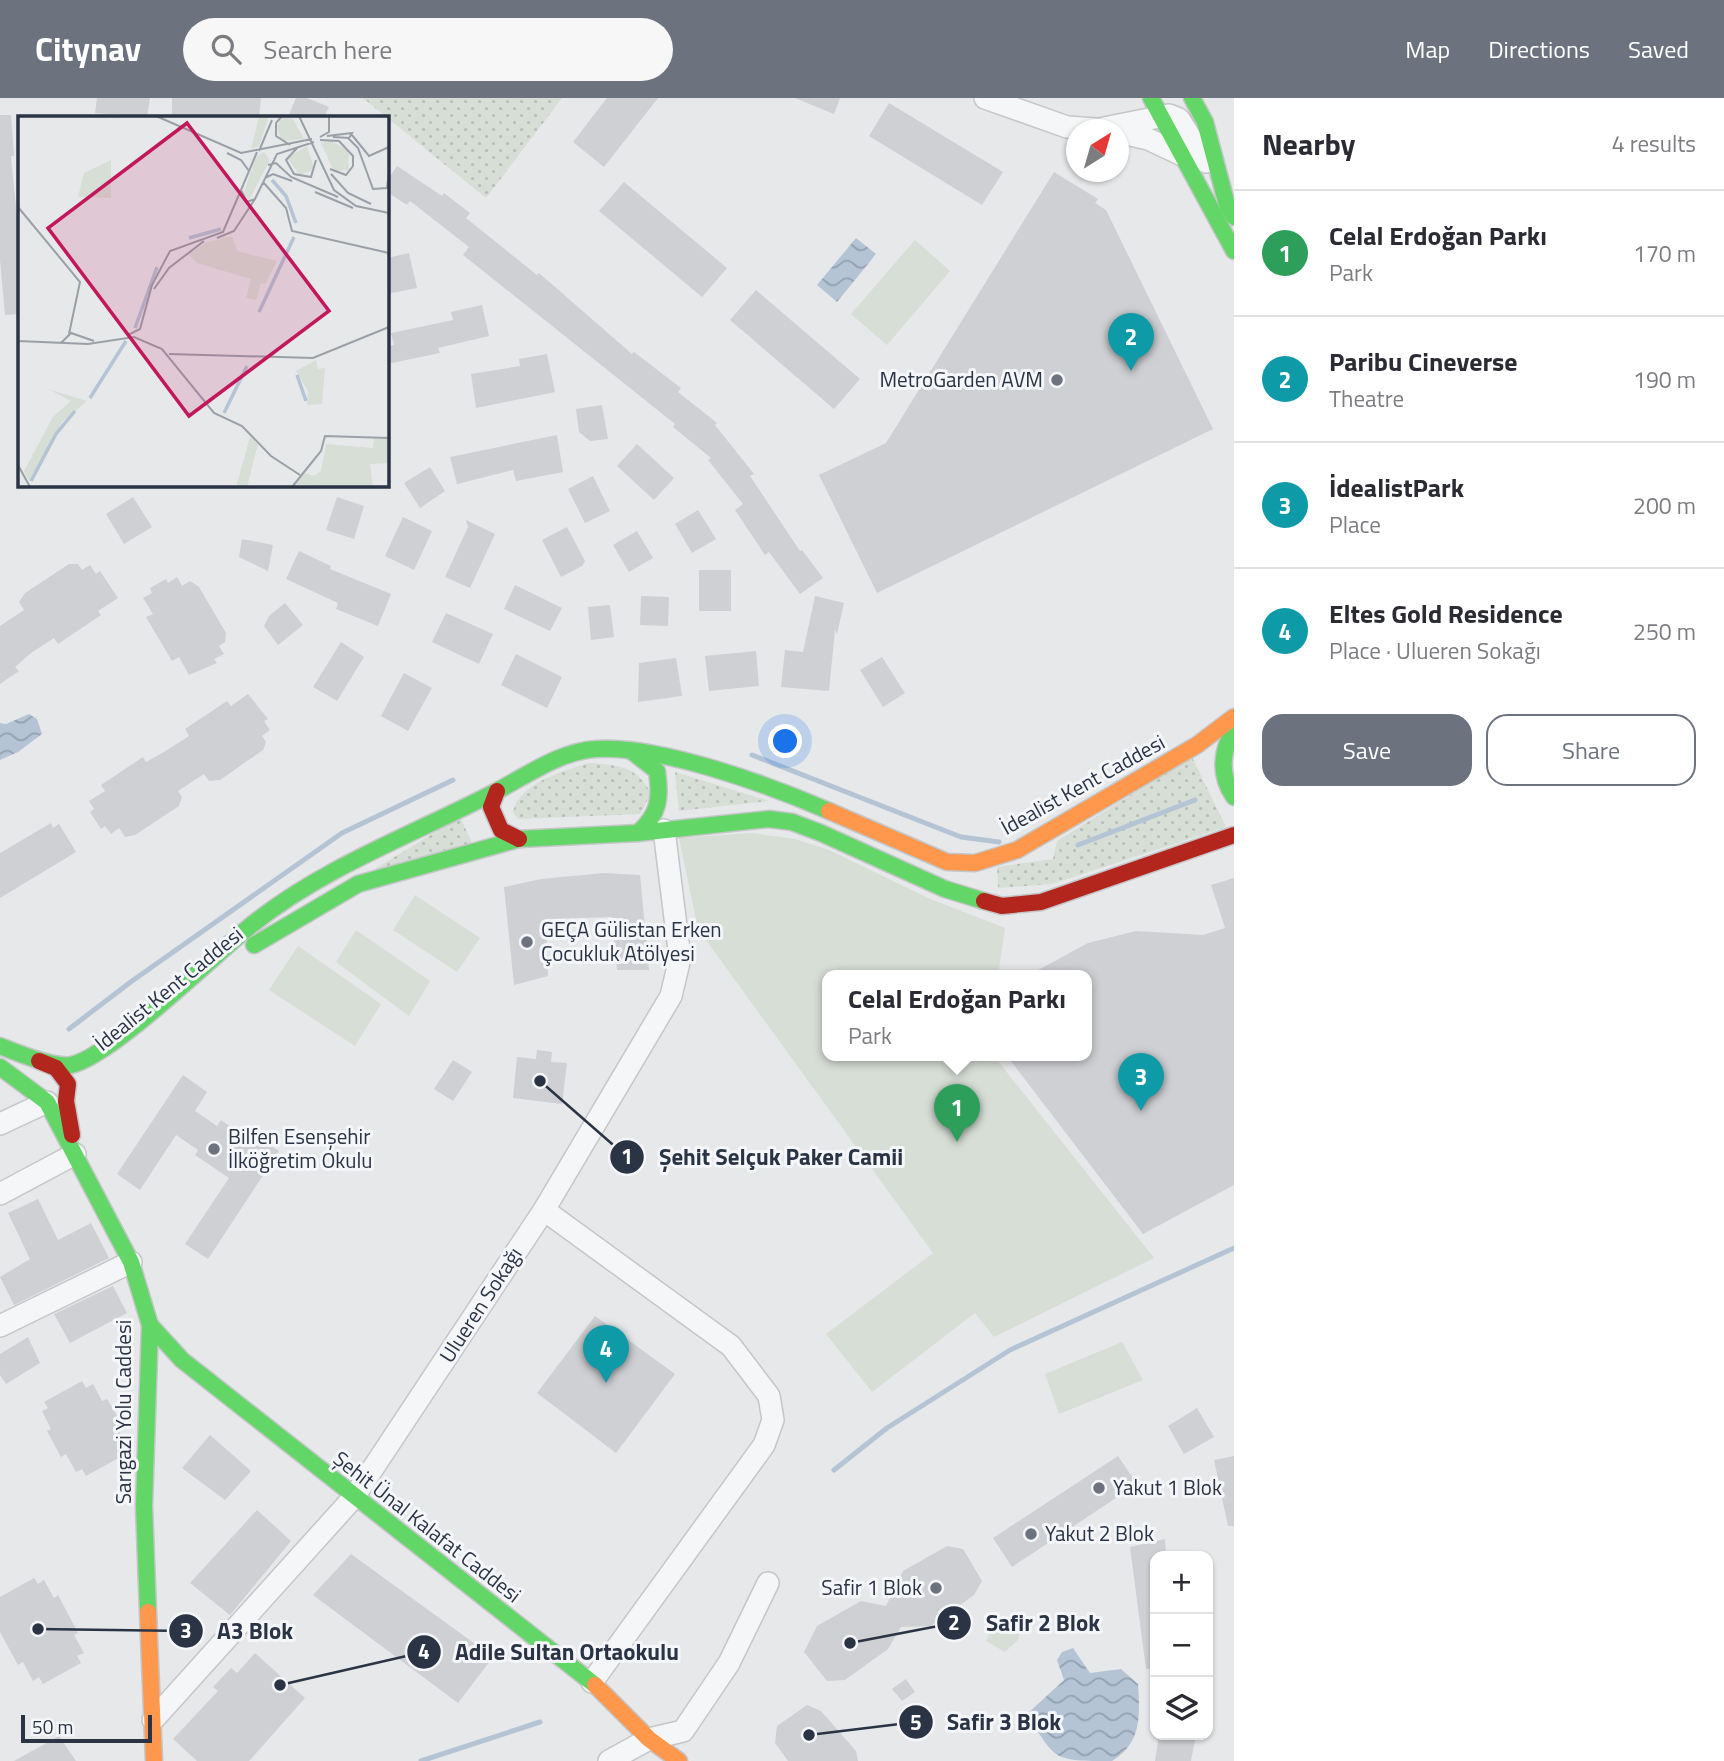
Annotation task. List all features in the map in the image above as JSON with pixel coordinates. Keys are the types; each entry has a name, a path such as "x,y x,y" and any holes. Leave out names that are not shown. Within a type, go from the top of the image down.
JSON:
{"street":[{"path":"985,98 1066,127"},
{"path":"1192,98 1205,122 1231,211"},
{"path":"1129,121 1156,107"},
{"path":"1156,107 1179,119 1199,148 1231,211"},
{"path":"1156,107 1234,251"},
{"path":"1129,134 1148,139 1182,155"},
{"name":"İdealist Kent Caddesi","path":"0,1046 32,1058 70,1065 93,1055 123,1034 256,921 349,863 497,791 538,767 592,749 627,748 730,774 800,798 947,862 975,863 1017,850 1197,745 1234,717"},
{"path":"1234,729 1224,744 1223,769 1225,785 1234,797"},
{"path":"627,748 657,771 662,802 655,818 638,833"},
{"path":"497,791 491,807 501,830 519,839"},
{"name":"İdealist Kent Caddesi","path":"119,1059 251,947 358,884 519,839 638,833 769,819 792,822 945,889 1002,906 1041,902 1234,835"},
{"name":"Ulueren Sokağı","path":"153,1720 354,1497 544,1210 671,996 680,958 664,830"},
{"path":"32,1058 56,1068 76,1082"},
{"path":"0,1066 30,1076 76,1082"},
{"name":"Sarıgazi Yolu Caddesi","path":"0,1066 22,1080 47,1102 131,1262 150,1325 144,1506 154,1761"},
{"path":"0,1194 75,1154 66,1101 76,1082"},
{"path":"0,1124 47,1102"},
{"path":"544,1210 731,1346 762,1384 773,1408 771,1427 764,1445 592,1682"},
{"path":"0,1326 131,1262"},
{"name":"Şehit Ünal Kalafat Caddesi","path":"150,1325 181,1360 592,1682 649,1739 678,1761"},
{"path":"609,1761 649,1739 682,1731 729,1663 768,1583"},
{"path":"649,1739 658,1761"}],"shaded area":[{"path":"363,98 562,98 486,198"},
{"path":"915,240 950,271 887,345 851,314"},
{"path":"1192,757 1226,827 1052,884 998,888 997,867 1053,859 1057,841"},
{"path":"589,763 618,766 640,778 651,794 640,814 518,819 513,812 517,802 533,786 556,774"},
{"path":"675,772 769,801 679,811"},
{"path":"460,817 472,843 373,870"},
{"path":"752,833 795,839 829,850 928,898 1005,928 999,970 822,970 822,1061 998,1061 1154,1258 994,1337 975,1313 872,1392 826,1334 933,1253 698,929 679,838"},
{"path":"415,895 480,938 457,972 393,930"},
{"path":"356,930 430,981 409,1016 336,962"},
{"path":"298,946 381,1004 355,1046 269,990"},
{"path":"1122,1342 1143,1380 1059,1414 1045,1374"},
{"path":"1018,1616 1023,1620 1018,1640 1005,1652 986,1641 990,1632"}],"water":[{"path":"856,238 876,254 837,302 817,285"},
{"path":"29,714 37,719 42,734 18,752 0,760 0,723 6,724"},
{"path":"1073,1648 1090,1673 1121,1669 1138,1684 1139,1717 1134,1737 1122,1754 1112,1761 1067,1759 1058,1755 1044,1741 1027,1714 1064,1680 1057,1660 1062,1652"}],"building":[{"path":"97,98 150,98 147,116 95,113"},
{"path":"172,98 261,98 259,116 172,116"},
{"path":"296,98 307,98 329,107 324,116 288,116"},
{"path":"607,98 658,98 604,167 573,142"},
{"path":"795,98 840,98 834,114"},
{"path":"889,103 1003,172 982,205 869,136"},
{"path":"0,115 11,115 14,156 11,156 18,229 18,314 5,315 0,260"},
{"path":"397,166 442,196 444,193 470,213 466,218 537,275 539,273 632,354 634,352 681,388 678,392 717,423 715,425 754,474 750,476 800,551 802,550 823,578 800,594 769,552 765,555 735,510 743,504 708,460 711,458 673,427 675,424 463,255 469,247 410,201 407,205 388,193 388,180"},
{"name":"MetroGarden AVM","path":"1054,172 1066,182 1098,199 1095,203 1106,210 1213,429 877,593 819,475 886,443"},
{"path":"624,182 727,268 702,297 599,211"},
{"path":"409,253 417,288 388,294 388,258"},
{"path":"756,290 860,379 834,409 730,320"},
{"path":"482,305 489,336 438,348 440,353 388,364 388,346 394,345 391,333 453,320 451,312"},
{"path":"547,354 555,392 476,408 471,374 520,366 519,359"},
{"path":"602,405 608,439 590,441 579,432 576,409"},
{"path":"557,435 563,472 516,481 513,470 457,484 450,457"},
{"path":"637,444 674,478 654,500 617,466"},
{"path":"430,467 445,491 420,508 404,483"},
{"path":"593,476 610,511 585,523 568,489"},
{"path":"133,497 152,527 124,544 106,514"},
{"path":"337,497 364,506 354,539 326,530"},
{"path":"698,510 716,539 692,553 675,524"},
{"path":"403,517 432,531 414,570 385,556"},
{"path":"466,520 495,534 470,588 445,577 468,527"},
{"path":"567,527 585,561 582,566 561,577 542,540"},
{"path":"637,531 653,558 629,572 613,545"},
{"path":"242,539 273,545 268,571 239,557"},
{"path":"299,551 331,566 330,569 391,594 378,626 336,609 338,603 286,579"},
{"path":"69,564 78,564 82,570 90,565 96,574 100,571 118,598 98,611 101,615 58,644 54,638 31,653 15,667 19,671 0,684 0,626 24,610 19,602 25,593"},
{"path":"699,570 731,570 731,611 699,611"},
{"path":"177,577 182,586 190,581 199,587 226,633 225,642 219,646 224,654 214,659 217,663 189,675 179,657 172,661 146,617 153,614 143,598 152,593 150,588 166,579 168,583"},
{"path":"515,585 562,608 550,631 504,609"},
{"path":"641,596 669,597 668,626 640,625"},
{"path":"815,596 844,603 837,634 835,630 829,691 781,687 785,650 803,652"},
{"path":"285,603 303,625 278,645 264,626 269,616"},
{"path":"610,605 614,637 591,640 588,607"},
{"path":"446,613 493,634 479,664 432,642"},
{"path":"341,642 364,657 337,701 313,687"},
{"path":"756,651 759,686 709,691 705,656"},
{"path":"516,654 562,677 547,708 501,685"},
{"path":"882,657 905,693 883,707 860,670"},
{"path":"676,658 682,696 638,702 639,663"},
{"path":"404,673 432,688 408,731 381,716"},
{"path":"248,694 268,719 264,721 270,730 262,736 266,742 263,750 220,780 209,781 204,774 178,791 182,797 179,806 135,835 125,837 119,828 111,834 105,826 101,829 90,812 94,809 89,801 105,791 101,785 143,757 146,762 189,736 185,729 227,701 231,706"},
{"path":"51,823 53,828 59,824 76,852 0,898 0,853"},
{"name":"GEÇA Gülistan Erken Çocukluk Atölyesi","path":"604,873 640,875 649,970 617,970 612,917 546,919 548,976 514,985 504,887 541,879"},
{"path":"1234,878 1234,1185 1143,1234 1011,1061 1092,1061 1092,970 1038,970 1088,943 1136,931 1203,935 1225,928 1211,885"},
{"path":"537,1050 552,1052 551,1062 567,1063 562,1104 513,1098 517,1057 536,1059"},
{"path":"453,1060 472,1072 453,1101 434,1089"},
{"path":"183,1075 207,1092 195,1111 217,1126 221,1120 231,1127 229,1132 249,1145 255,1136 279,1151 208,1259 185,1244 229,1178 195,1155 198,1150 176,1135 140,1190 117,1174"},
{"path":"38,1199 58,1240 91,1223 109,1258 14,1305 0,1277 30,1259 8,1213"},
{"path":"113,1286 127,1313 70,1343 54,1314"},
{"path":"595,1316 675,1374 616,1453 537,1393"},
{"path":"28,1337 40,1363 6,1384 0,1375 0,1354"},
{"path":"82,1381 86,1388 93,1384 102,1401 107,1399 122,1424 117,1427 127,1445 121,1448 124,1455 86,1476 82,1469 76,1472 66,1454 61,1457 47,1431 51,1429 42,1411 48,1408 44,1402"},
{"path":"1197,1408 1214,1437 1184,1454 1168,1426"},
{"path":"210,1435 251,1471 225,1500 182,1468"},
{"path":"1118,1456 1137,1484 1012,1567 993,1538"},
{"path":"1234,1456 1234,1526 1228,1526 1214,1460"},
{"path":"257,1510 291,1541 230,1615 190,1583"},
{"path":"1165,1539 1166,1551 1150,1551 1150,1669 1146,1669 1130,1547"},
{"path":"947,1546 963,1549 982,1581 974,1595 931,1626 901,1627 888,1649 845,1680 827,1681 804,1652 817,1626 861,1601 886,1606 903,1571"},
{"path":"351,1554 493,1657 458,1703 313,1595"},
{"path":"34,1578 38,1584 44,1580 54,1598 58,1595 78,1633 74,1635 84,1653 77,1656 81,1663 43,1684 39,1677 33,1681 23,1662 18,1665 0,1632 0,1597"},
{"path":"255,1653 305,1698 249,1761 197,1761 173,1739 218,1691 213,1687 231,1668 237,1673"},
{"path":"906,1679 915,1692 902,1701 892,1689"},
{"path":"807,1705 821,1711 856,1751 858,1761 788,1761 775,1743 777,1726"},
{"path":"59,1736 76,1761 14,1761"},
{"path":"1158,1740 1195,1740 1191,1761 1155,1761"}],"waterway":[{"path":"752,755 961,837 999,842"},
{"path":"69,1029 132,981 342,833 453,780"},
{"path":"1078,845 1195,800"},
{"path":"834,1470 887,1428 1010,1350 1234,1248"},
{"path":"421,1761 540,1722"}],"traffic: fast":[{"path":"1151,98 1234,251"},
{"path":"1192,98 1205,122 1227,205 1234,217"},
{"path":"1234,729 1224,755 1224,772 1234,797"},
{"path":"0,1046 55,1064 71,1065 89,1058 136,1024 281,903 340,868 569,754 596,749 651,753 746,779 829,811"},
{"path":"630,750 657,771 658,781 657,805 638,833"},
{"path":"254,945 358,884 519,839 638,833 769,819 792,822 821,833 945,889 984,901"},
{"path":"0,1067 47,1102 131,1262 150,1325 144,1506 148,1612"},
{"path":"150,1325 182,1360 595,1685"}],"traffic: slow":[{"path":"829,811 947,862 975,863 1017,850 1197,745 1234,717"},
{"path":"148,1612 154,1761"},
{"path":"595,1685 649,1739 679,1761"}],"traffic: jam":[{"path":"497,791 491,807 501,830 519,839"},
{"path":"984,901 1002,906 1041,902 1234,835"},
{"path":"39,1061 56,1068 68,1084 66,1101 72,1135"}],"place":[{"name":"Paribu Cineverse","path":"1131,371"},
{"name":"MetroGarden AVM","path":"1057,380"},
{"name":"GEÇA Gülistan Erken Çocukluk Atölyesi","path":"527,942"},
{"name":"Şehit Selçuk Paker Camii","path":"540,1081"},
{"name":"İdealistPark","path":"1141,1111"},
{"name":"Celal Erdoğan Parkı","path":"957,1142"},
{"name":"Bilfen Esenşehir İlköğretim Okulu","path":"214,1149"},
{"name":"Eltes Gold Residence","path":"606,1383"},
{"name":"Yakut 1 Blok","path":"1099,1488"},
{"name":"Yakut 2 Blok","path":"1031,1534"},
{"name":"Safir 1 Blok","path":"936,1588"},
{"name":"A3 Blok","path":"38,1629"},
{"name":"Safir 2 Blok","path":"850,1643"},
{"name":"Adile Sultan Ortaokulu","path":"280,1685"},
{"name":"Safir 3 Blok","path":"809,1735"}]}
